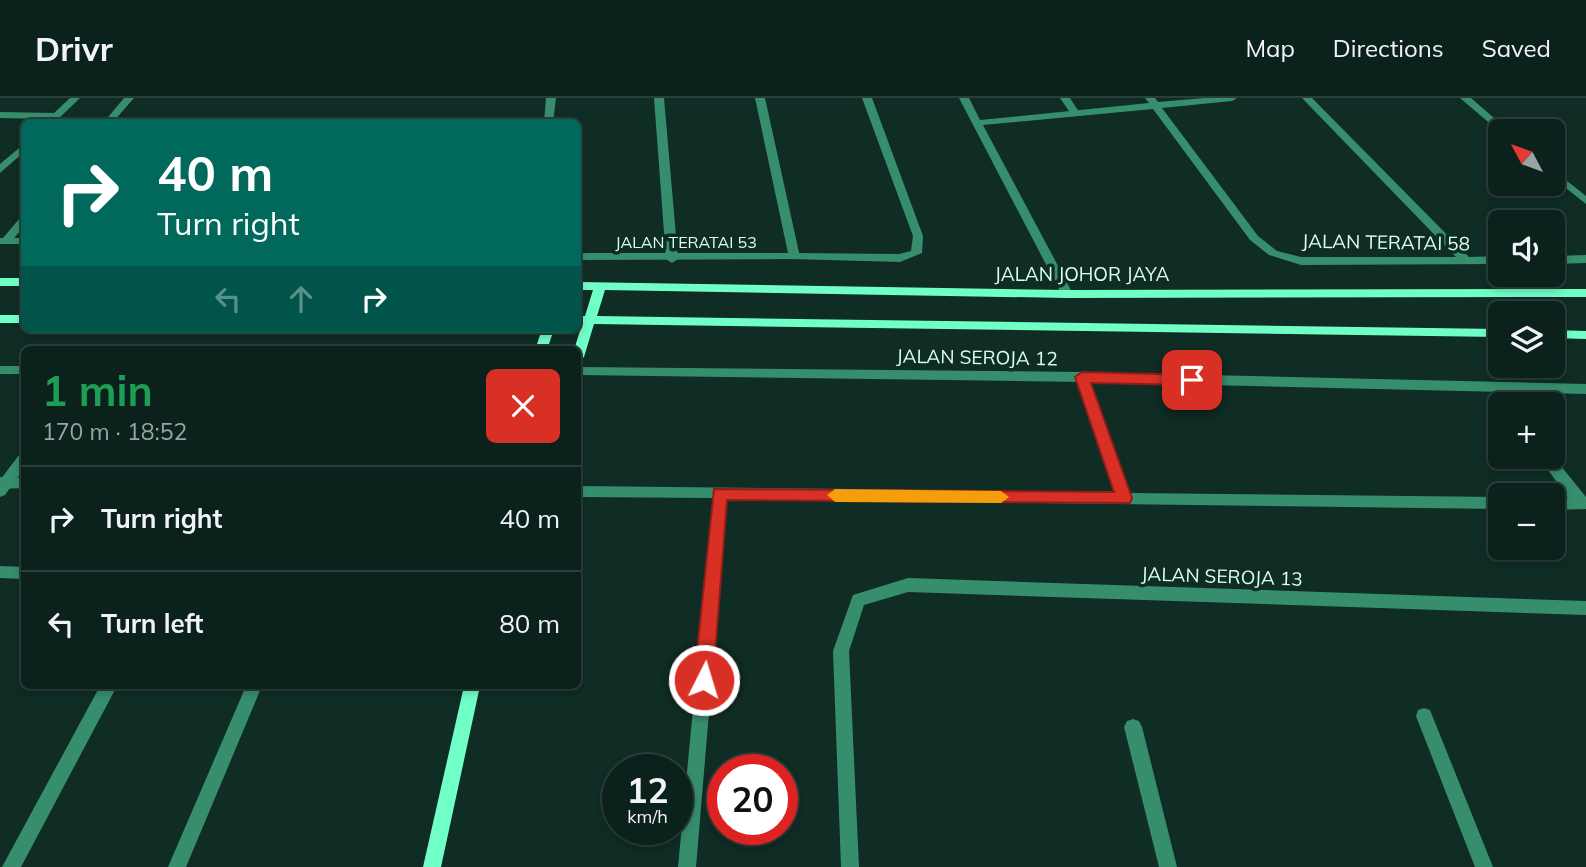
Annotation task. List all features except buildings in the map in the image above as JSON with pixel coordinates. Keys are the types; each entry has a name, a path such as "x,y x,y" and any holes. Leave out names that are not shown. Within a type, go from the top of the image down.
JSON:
{"main road":[{"path":"0,282 21,282"},
{"name":"JALAN JOHOR JAYA","path":"581,286 1067,294 1586,293"},
{"path":"579,346 583,320 600,286"},
{"path":"0,319 21,319"},
{"path":"583,320 1488,333"},
{"path":"1565,334 1586,335"},
{"path":"432,867 471,689"}],"street":[{"path":"0,115 53,119 75,98"},
{"path":"111,119 129,98"},
{"path":"549,119 551,98"},
{"path":"659,98 672,259"},
{"path":"760,98 794,257"},
{"name":"JALAN TERATAI 53","path":"581,257 900,258 916,253 918,236 867,98"},
{"path":"964,98 1067,294"},
{"path":"1065,98 1074,112"},
{"path":"978,123 1153,101 1232,98"},
{"path":"1307,98 1466,260"},
{"path":"1465,98 1490,119"},
{"name":"JALAN TERATAI 58","path":"1153,101 1254,238 1273,253 1301,261 1488,260"},
{"path":"0,170 21,152"},
{"path":"1565,183 1586,201"},
{"path":"3,241 21,223"},
{"path":"3,241 21,241"},
{"path":"1565,260 1586,260"},
{"path":"0,370 21,370"},
{"name":"JALAN SEROJA 12","path":"581,371 1082,377 1586,388"},
{"path":"1082,377 1124,498"},
{"path":"1496,387 1500,392"},
{"path":"2,486 21,463"},
{"path":"1556,469 1583,503"},
{"path":"2,486 21,484"},
{"path":"581,491 1488,503"},
{"path":"687,867 720,494"},
{"path":"1565,504 1583,503"},
{"path":"0,572 21,573"},
{"name":"JALAN SEROJA 13","path":"850,867 841,650 858,600 908,585 1586,608"},
{"path":"11,867 107,689"},
{"path":"177,867 253,689"},
{"path":"1424,716 1485,867"},
{"path":"1133,727 1168,867"}],"slow traffic":[{"path":"835,495 1001,497"}],"route":[{"path":"704,680 720,494 1124,498 1082,377 1192,380"}]}
